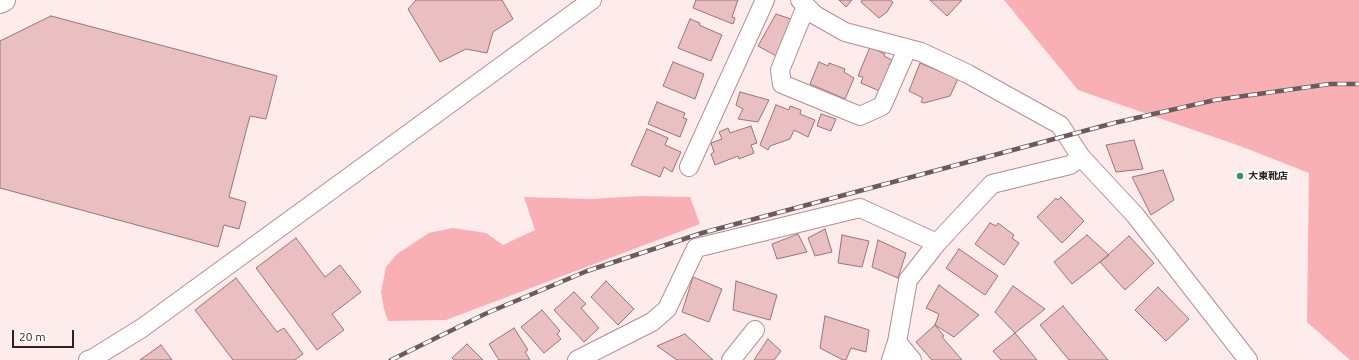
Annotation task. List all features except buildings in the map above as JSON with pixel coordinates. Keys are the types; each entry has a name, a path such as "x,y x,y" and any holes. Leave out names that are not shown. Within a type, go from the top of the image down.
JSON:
{"highway":[{"path":"0,2 4,0"}],"street":[{"path":"88,360 142,328 592,0"},
{"path":"689,167 765,0"},
{"path":"907,48 882,106 860,116 782,84 780,70 803,3 815,15 846,32 907,48 921,52 968,74 1060,125 1081,157 1135,215 1248,360"},
{"path":"891,360 908,280 937,243 992,184 1070,165 1081,157"},
{"path":"577,360 652,322 667,309 696,248 860,208 937,243"},
{"path":"731,360 755,330"},
{"path":"896,342 912,360"}],"shaded area":[{"path":"1004,0 1359,0 1359,360 1350,360 1307,322 1309,173 1240,146 1078,90"},
{"path":"641,196 690,197 700,224 446,320 388,321 381,292 386,267 397,254 429,233 453,228 486,233 503,245 535,230 524,197 590,199"}],"railway":[{"path":"391,360 487,313 587,271 702,233 1114,123 1215,100 1330,84 1359,84"}],"place":[{"name":"大東靴店","path":"1240,176"}]}
